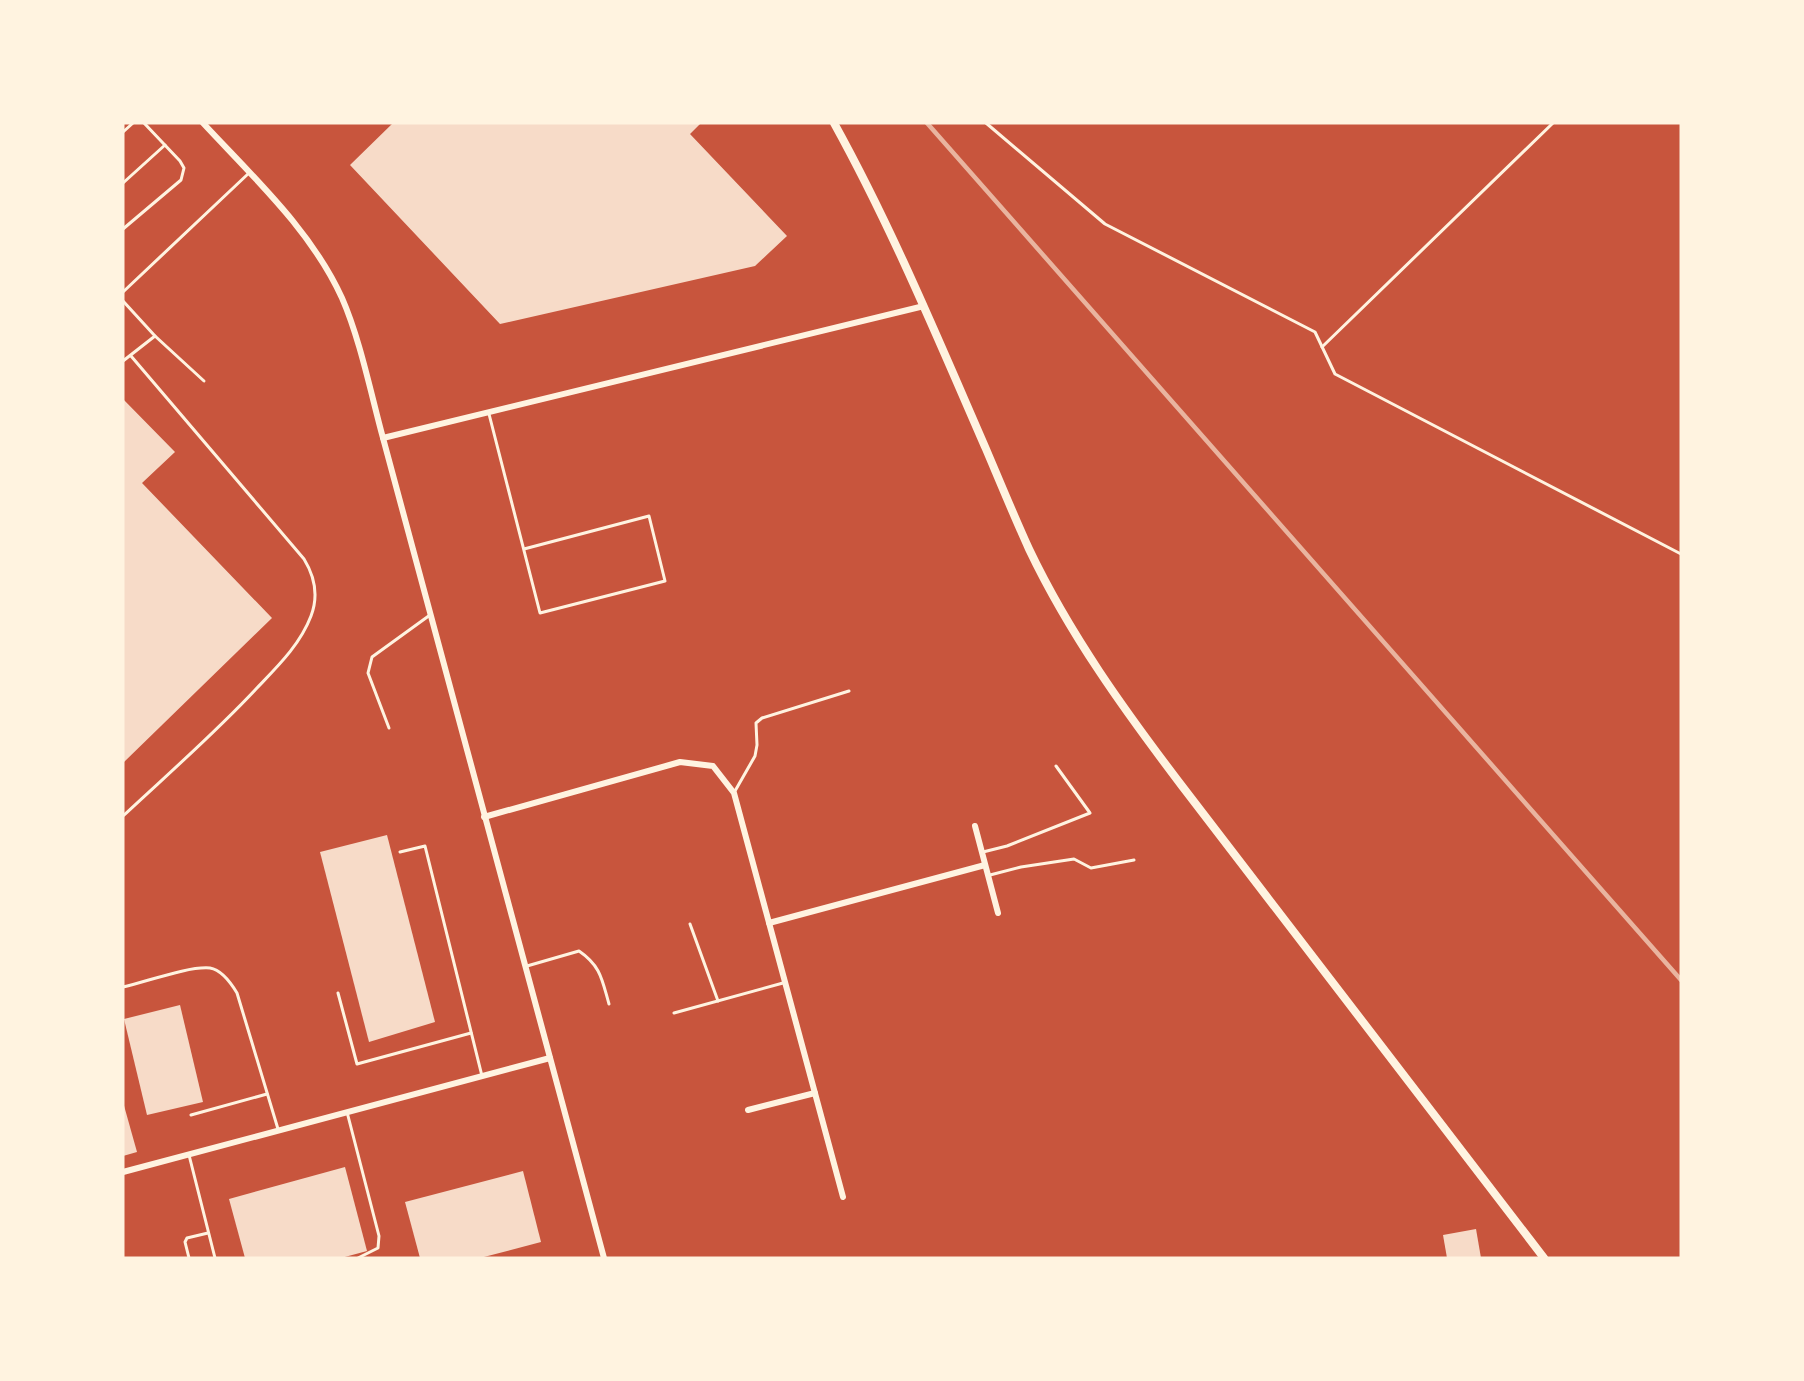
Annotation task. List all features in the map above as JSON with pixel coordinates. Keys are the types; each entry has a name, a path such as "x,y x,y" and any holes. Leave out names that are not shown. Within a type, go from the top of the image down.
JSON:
{"street":[{"path":"203,123 297,226 327,270 342,299 383,438 604,1258"},
{"path":"834,123 868,184 924,306 1030,550 1077,637 1110,687 1203,814 1544,1258"},
{"path":"383,438 924,306"},
{"path":"484,817 680,762 713,766 734,793 843,1197"},
{"path":"975,826 998,913"},
{"path":"769,923 985,865"},
{"path":"123,1172 550,1058"},
{"path":"748,1110 814,1092"}],"lane":[{"path":"123,132 133,123"},
{"path":"123,229 181,180 184,168 144,123"},
{"path":"123,183 165,145"},
{"path":"123,292 249,173"},
{"path":"123,302 154,336 204,381"},
{"path":"123,361 154,336"},
{"path":"123,816 238,709 285,659 312,615 316,592 313,573 304,559 131,356"},
{"path":"489,412 540,613 665,581 649,516 525,549"},
{"path":"389,728 368,673 372,657 430,615"},
{"path":"734,793 748,772 755,756 756,723 762,718 849,691"},
{"path":"982,852 1007,846 1090,813 1056,766"},
{"path":"400,852 425,846 482,1076"},
{"path":"988,875 1021,867 1074,859 1091,868 1134,860"},
{"path":"690,924 718,1001"},
{"path":"525,966 579,951 599,969 609,1004"},
{"path":"123,987 191,970 212,968 228,979 237,993 279,1131"},
{"path":"674,1013 785,982"},
{"path":"338,993 357,1064 471,1033"},
{"path":"191,1115 267,1094"},
{"path":"347,1112 379,1236 378,1248 358,1258"},
{"path":"189,1155 215,1258"},
{"path":"189,1258 185,1242 188,1238 208,1233"}],"path":[{"path":"986,123 1106,224 1315,332 1335,374 1681,554"},
{"path":"1322,347 1553,123"}],"building":[{"path":"393,123 701,123 690,134 787,236 755,266 500,324 350,165"},
{"path":"123,399 175,452 142,483 272,618 123,763"},
{"path":"387,835 435,1022 369,1042 320,852"},
{"path":"180,1005 203,1102 147,1115 124,1019"},
{"path":"123,1102 137,1152 123,1156"},
{"path":"345,1167 367,1251 341,1258 245,1258 229,1199"},
{"path":"523,1171 541,1242 480,1258 420,1258 405,1202"},
{"path":"1476,1229 1481,1258 1447,1258 1443,1235"}],"railway":[{"path":"927,123 1681,980"}]}
